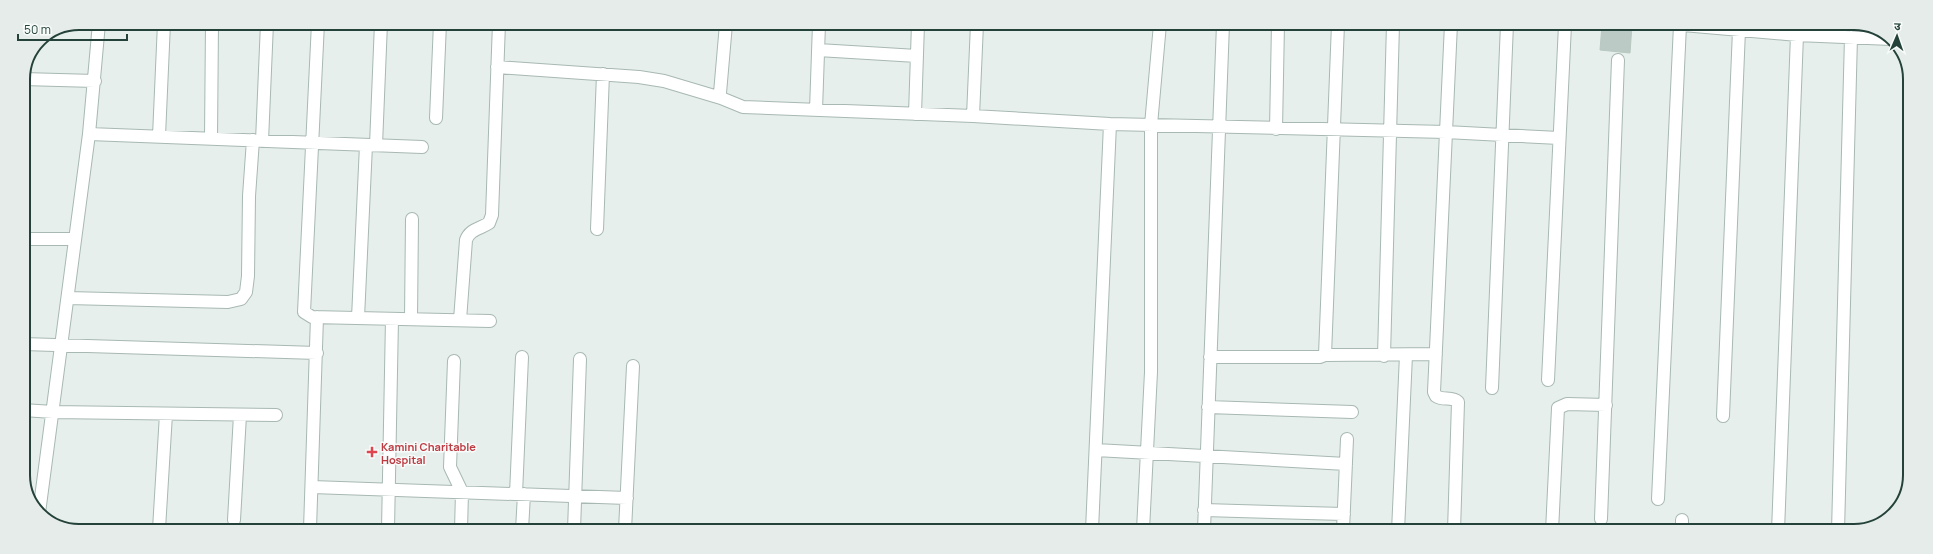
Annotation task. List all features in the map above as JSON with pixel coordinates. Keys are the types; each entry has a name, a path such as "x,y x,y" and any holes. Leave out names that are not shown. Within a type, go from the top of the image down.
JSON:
{"street":[{"path":"40,504 89,134 98,30"},
{"path":"159,136 164,30"},
{"path":"211,138 212,30"},
{"path":"68,298 228,302 241,299 246,292 248,276 249,196 257,140 266,30"},
{"path":"318,30 304,312 312,317 490,321"},
{"path":"358,318 379,30"},
{"path":"436,118 440,30"},
{"path":"460,320 466,240 468,234 473,230 489,223 492,215 499,30"},
{"path":"721,98 720,87 725,30"},
{"path":"816,110 819,30"},
{"path":"915,114 918,30"},
{"path":"973,116 977,30"},
{"path":"1143,524 1151,372 1151,125 1159,30"},
{"path":"1204,524 1223,30"},
{"path":"1276,128 1278,30"},
{"path":"1325,355 1338,30"},
{"path":"1384,356 1393,30"},
{"path":"1451,30 1436,354 1436,396 1440,399 1456,400 1458,406 1454,524"},
{"path":"1492,388 1507,30"},
{"path":"1548,380 1565,30"},
{"path":"1658,499 1681,30"},
{"path":"1723,416 1738,30 1797,35 1877,38"},
{"path":"1778,524 1797,35"},
{"path":"1838,524 1852,37"},
{"path":"818,50 917,56"},
{"path":"1601,519 1618,60"},
{"path":"497,67 639,77 664,81 743,106 973,116 1110,124 1446,132 1559,138"},
{"path":"597,229 603,74"},
{"path":"30,79 94,82"},
{"path":"1092,524 1110,124"},
{"path":"89,134 422,147"},
{"path":"411,319 412,220"},
{"path":"30,239 75,239"},
{"path":"310,524 317,317"},
{"path":"388,524 392,319"},
{"path":"30,344 317,353"},
{"path":"1210,357 1320,357 1325,355 1384,356 1436,354"},
{"path":"1398,524 1406,355"},
{"path":"522,357 520,494 522,524"},
{"path":"574,524 580,359"},
{"path":"454,361 450,467 462,492 461,524"},
{"path":"625,524 633,366"},
{"path":"1552,524 1558,408 1566,404 1606,405"},
{"path":"1208,407 1352,412"},
{"path":"30,410 276,415"},
{"path":"159,524 166,414"},
{"path":"234,520 240,415"},
{"path":"1343,524 1347,439"},
{"path":"1096,450 1346,464"},
{"path":"312,487 627,498"},
{"path":"1204,510 1344,514"}],"building":[{"path":"1602,30 1632,30 1630,53 1600,50"}],"place":[{"name":"Kamini Charitable Hospital","path":"372,452"}]}
